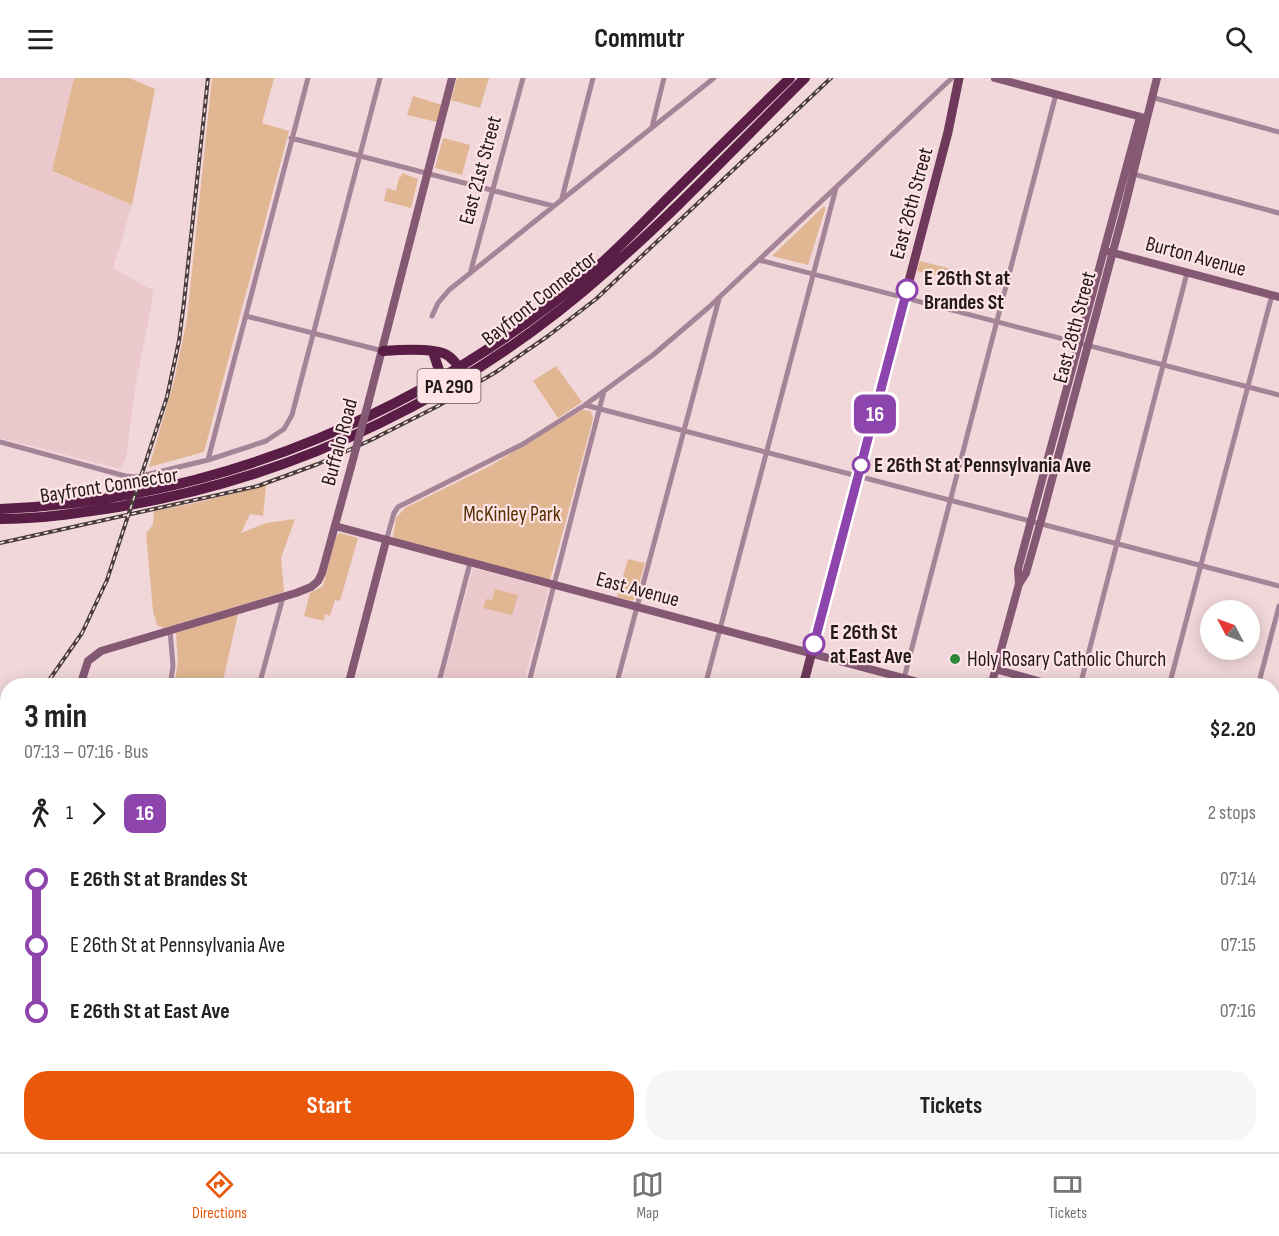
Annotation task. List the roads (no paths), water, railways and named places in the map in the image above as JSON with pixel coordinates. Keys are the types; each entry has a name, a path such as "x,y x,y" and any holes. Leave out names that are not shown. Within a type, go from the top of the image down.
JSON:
{"highway":[{"name":"Bayfront Connector","path":"0,519 49,516 111,508 184,494 274,467 343,441 409,409 463,372 598,265 790,78"},
{"name":"Bayfront Connector","path":"0,509 49,506 111,497 153,490 224,472 285,452 352,425 442,379 463,372 524,337 607,271 805,78"},
{"path":"383,351 413,350 448,355 463,372"},
{"path":"433,352 442,379"}],"main road":[{"name":"East 26th Street","path":"805,678 948,132 959,78"}],"street":[{"path":"208,460 308,78"},
{"path":"0,442 126,476 150,475 208,460 266,441 284,429 292,415 380,78"},
{"name":"Buffalo Road","path":"82,678 91,657 117,645 304,590 318,581 383,351 452,78"},
{"name":"East 21st Street","path":"471,272 523,78"},
{"path":"561,199 593,78"},
{"path":"651,129 664,78"},
{"path":"432,316 442,297 471,272 714,78"},
{"path":"350,678 394,513 399,507 514,449 585,405 662,347 719,298 952,78"},
{"path":"995,78 1143,117"},
{"name":"East 28th Street","path":"1019,584 1018,569 1103,250 1157,78"},
{"path":"904,678 1056,94"},
{"path":"1152,97 1279,132"},
{"name":"East 28th Street","path":"993,678 1019,584 1026,573 1088,347 1133,174 1143,117"},
{"path":"291,138 553,206"},
{"path":"1133,174 1279,213"},
{"path":"707,678 837,187"},
{"name":"Burton Avenue","path":"1103,250 1275,296"},
{"path":"759,260 1279,395"},
{"path":"1082,678 1187,273"},
{"path":"1171,678 1248,387 1275,296"},
{"path":"618,678 719,298"},
{"path":"246,316 383,351"},
{"path":"530,678 604,391"},
{"path":"585,405 1279,586"},
{"name":"East Avenue","path":"335,526 812,653 890,678"},
{"path":"440,678 470,563"},
{"path":"261,678 282,597"},
{"path":"1260,678 1279,606"},
{"path":"170,630 173,666 171,678"},
{"path":"995,669 1027,678"}],"railway":[{"path":"51,678 82,633 107,580 167,397 179,341 208,78"},
{"path":"0,543 258,486 318,464 438,406 496,372 596,299 831,78"}],"place":[{"name":"E 26th St at Brandes St","path":"907,290"},
{"name":"E 26th St at Pennsylvania Ave","path":"861,465"},
{"name":"E 26th St at East Ave","path":"814,644"},
{"name":"Holy Rosary Catholic Church","path":"955,659"}],"park label":[{"name":"McKinley Park","path":"512,514"}]}
